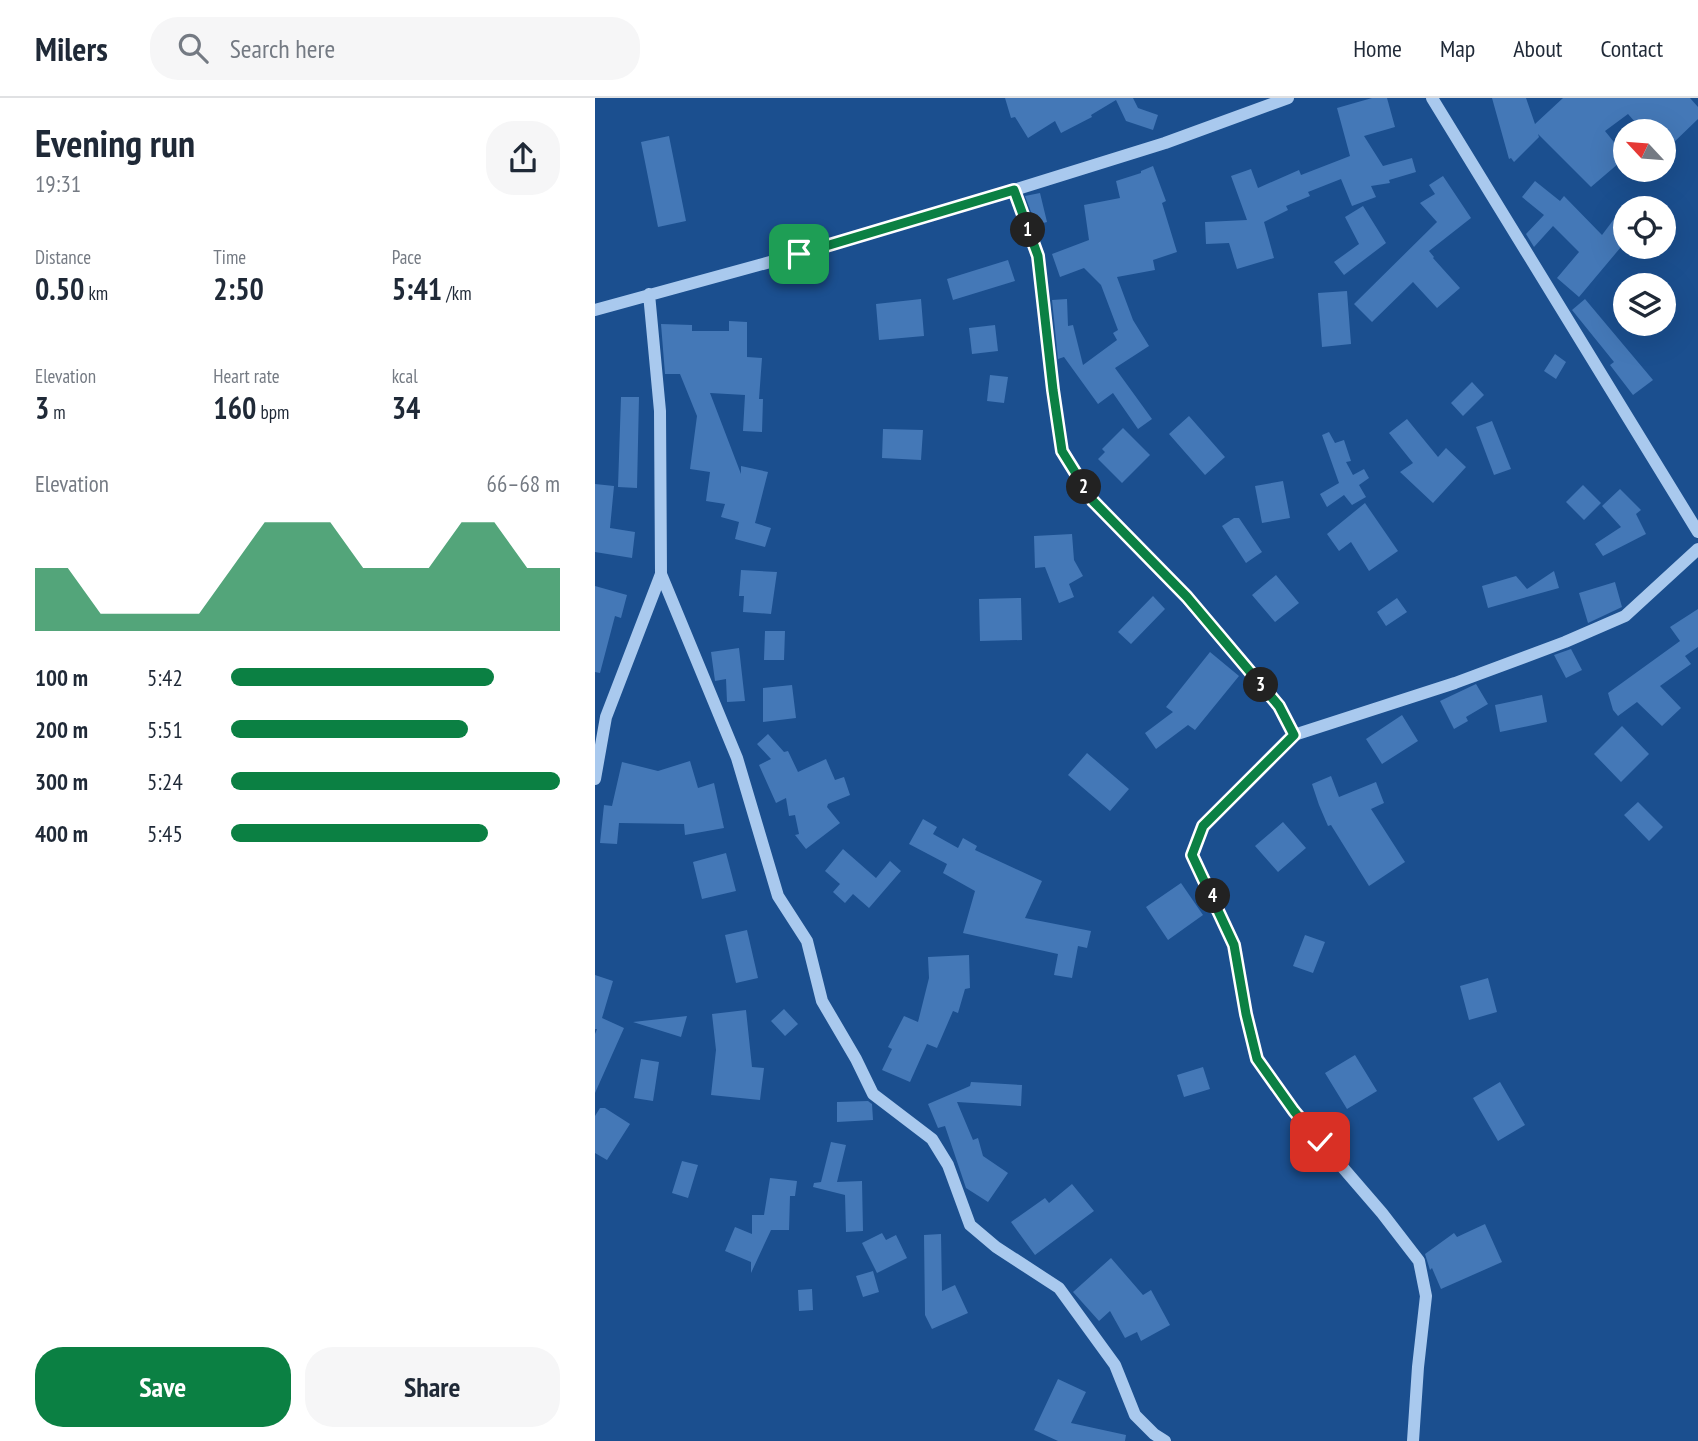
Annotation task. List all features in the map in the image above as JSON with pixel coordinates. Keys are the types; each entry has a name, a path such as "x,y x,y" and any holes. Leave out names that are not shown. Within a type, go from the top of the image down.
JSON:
{"street":[{"path":"595,310 799,254 1014,190 1164,143 1288,98"},
{"path":"1431,98 1698,532"},
{"path":"1014,190 1038,256 1062,451 1093,501 1187,597 1279,706 1294,735"},
{"path":"595,779 606,717 661,573 660,411 649,294"},
{"path":"1413,1441 1426,1296 1419,1261 1382,1213 1294,1111 1257,1059 1234,945 1192,855 1203,826 1294,735 1455,683 1565,642 1625,616 1698,549"},
{"path":"661,573 737,758 778,896 807,942 822,1001 873,1094 932,1139 948,1166 970,1225 996,1247 1059,1288 1115,1365 1135,1415 1165,1441"}],"building":[{"path":"1005,98 1133,98 1138,108 1158,115 1153,130 1126,121 1116,100 1091,115 1092,117 1061,133 1055,121 1028,138 1015,117 1011,118"},
{"path":"1372,98 1387,98 1395,127 1364,136 1383,166 1412,158 1416,172 1389,180 1390,183 1371,186 1376,197 1352,206 1341,179 1308,192 1310,196 1286,206 1288,210 1264,222 1274,258 1237,269 1229,243 1206,244 1205,222 1247,220 1231,176 1251,169 1258,188 1299,170 1301,175 1350,156 1337,108"},
{"path":"1492,98 1526,98 1535,124 1563,98 1690,98 1698,107 1698,119 1677,139 1677,119 1632,119 1628,114 1621,119 1613,119 1613,125 1605,131 1613,141 1613,168 1591,187 1538,134 1539,137 1514,162 1509,159"},
{"path":"669,136 686,221 658,227 641,142"},
{"path":"1153,166 1166,201 1162,203 1177,252 1153,260 1155,270 1117,277 1133,320 1149,346 1115,368 1152,419 1138,429 1113,393 1098,404 1064,357 1058,359 1052,300 1067,299 1068,326 1073,325 1083,365 1117,340 1113,333 1118,330 1101,285 1084,268 1060,277 1052,254 1089,240 1084,205 1120,198 1116,181"},
{"path":"1443,176 1471,218 1429,251 1460,288 1437,308 1413,282 1372,322 1354,304 1437,222 1420,203 1435,194 1429,185"},
{"path":"1535,181 1560,201 1564,196 1602,235 1613,220 1613,256 1579,297 1557,278 1579,252 1553,226 1534,247 1526,234 1544,215 1522,197"},
{"path":"1040,193 1047,222 1036,225 1025,196"},
{"path":"1363,206 1386,243 1344,275 1334,262 1359,244 1345,217"},
{"path":"1008,260 1015,281 953,300 947,279"},
{"path":"1347,291 1351,344 1322,347 1318,293"},
{"path":"921,299 924,336 879,340 876,304"},
{"path":"1585,299 1613,332 1613,336 1616,336 1653,380 1633,395 1610,365 1614,362 1572,310"},
{"path":"729,321 747,322 747,357 762,358 759,399 763,399 762,432 743,431 745,395 710,393 741,474 741,466 768,472 755,523 771,528 765,547 735,539 739,522 721,517 725,504 706,501 710,472 690,469 697,416 680,374 665,374 661,324 692,325 692,331 729,331"},
{"path":"995,325 998,351 972,354 969,328"},
{"path":"1555,354 1566,362 1556,379 1544,371"},
{"path":"990,375 1008,377 1004,403 987,401"},
{"path":"1472,382 1484,395 1463,416 1451,403"},
{"path":"621,397 639,397 637,488 618,487"},
{"path":"1189,416 1225,457 1205,475 1169,434"},
{"path":"1407,419 1438,457 1446,448 1466,467 1433,503 1400,472 1413,463 1389,433"},
{"path":"1492,421 1511,469 1494,475 1476,427"},
{"path":"1123,428 1150,455 1122,483 1098,459 1105,452 1102,449"},
{"path":"883,429 923,430 921,460 882,458"},
{"path":"1329,432 1335,443 1344,440 1351,461 1346,462 1353,475 1364,469 1369,478 1359,485 1366,497 1352,505 1344,495 1327,507 1320,494 1339,483 1322,435"},
{"path":"1283,481 1290,518 1262,523 1255,486"},
{"path":"595,484 614,486 610,528 635,532 632,558 595,552"},
{"path":"1583,485 1601,503 1584,520 1566,502"},
{"path":"1620,489 1641,510 1636,514 1646,534 1603,556 1595,544 1621,527 1602,506"},
{"path":"1365,503 1398,551 1369,571 1351,542 1339,551 1327,534"},
{"path":"1234,518 1239,518 1262,552 1246,563 1222,526"},
{"path":"1072,534 1074,560 1083,576 1069,584 1074,597 1059,603 1045,567 1035,568 1034,536"},
{"path":"741,570 777,572 771,614 743,612 744,596 739,596"},
{"path":"1554,571 1559,588 1488,608 1482,586 1516,576 1527,589"},
{"path":"1276,575 1299,603 1275,622 1252,595"},
{"path":"1615,582 1622,607 1588,623 1579,593"},
{"path":"595,586 627,595 621,618 615,616 600,673 595,672"},
{"path":"1153,596 1165,609 1131,644 1118,632"},
{"path":"1021,598 1022,640 980,641 979,599"},
{"path":"1397,598 1407,612 1386,626 1377,612"},
{"path":"1698,609 1698,647 1685,656 1691,664 1660,686 1681,708 1662,726 1637,702 1618,716 1613,710 1608,693 1680,641 1670,627"},
{"path":"765,631 785,631 784,660 764,660"},
{"path":"739,648 745,701 727,702 726,679 715,681 711,652"},
{"path":"1571,649 1582,670 1566,678 1554,655"},
{"path":"1210,652 1239,676 1195,730 1188,725 1156,749 1145,733 1173,712 1166,707"},
{"path":"1476,684 1488,704 1466,717 1468,721 1454,729 1440,701"},
{"path":"792,685 796,718 763,722 763,688"},
{"path":"1542,695 1547,722 1500,732 1495,705"},
{"path":"1402,715 1418,741 1382,764 1366,739"},
{"path":"1622,726 1649,754 1621,782 1594,754"},
{"path":"768,734 784,752 788,751 798,772 826,759 835,780 844,777 850,795 828,804 827,807 840,823 806,849 795,835 799,834 795,815 789,816 786,798 776,803 759,765 771,759 757,744"},
{"path":"1087,753 1129,789 1110,811 1068,775"},
{"path":"690,761 698,788 714,783 724,828 685,835 684,824 619,823 617,844 600,843 604,805 612,806 622,762 658,771"},
{"path":"1331,776 1339,797 1376,782 1384,803 1371,809 1405,862 1369,886 1331,825 1328,826 1319,805 1312,784"},
{"path":"1638,802 1663,827 1649,841 1624,815"},
{"path":"923,819 937,827 933,834 958,848 963,838 977,846 975,850 1042,881 1025,918 1091,931 1087,948 1078,946 1072,978 1054,975 1058,954 963,933 975,891 943,873 947,864 909,844"},
{"path":"1283,822 1306,848 1278,872 1255,846"},
{"path":"843,849 876,878 890,861 901,871 869,908 853,894 845,903 833,892 840,884 825,871"},
{"path":"726,853 736,891 702,899 693,862"},
{"path":"1181,883 1203,915 1168,940 1146,907"},
{"path":"747,930 758,978 736,983 725,935"},
{"path":"1305,935 1325,942 1313,973 1293,966"},
{"path":"969,955 970,988 965,989 958,1013 953,1011 937,1048 927,1044 910,1082 882,1070 892,1049 888,1047 904,1016 918,1022 929,978 928,957"},
{"path":"595,975 613,981 602,1018 624,1028 595,1093 597,1029"},
{"path":"1488,978 1497,1012 1469,1020 1460,986"},
{"path":"784,1009 798,1024 785,1036 771,1021"},
{"path":"746,1010 752,1067 764,1068 760,1100 711,1095 716,1050 712,1014"},
{"path":"687,1016 681,1037 633,1022"},
{"path":"1355,1055 1377,1091 1347,1109 1325,1073"},
{"path":"641,1059 659,1062 653,1101 634,1098"},
{"path":"1203,1067 1210,1089 1184,1097 1177,1075"},
{"path":"971,1082 1022,1085 1021,1106 957,1102 973,1140 978,1138 983,1156 1008,1173 988,1202 966,1188 945,1126 938,1128 928,1104 970,1086"},
{"path":"1500,1082 1525,1125 1498,1141 1473,1098"},
{"path":"868,1101 872,1104 873,1120 837,1122 837,1102"},
{"path":"600,1108 605,1108 630,1124 607,1160 595,1153 595,1116"},
{"path":"831,1142 846,1145 837,1182 862,1181 863,1231 846,1232 845,1195 813,1187 814,1183 821,1182"},
{"path":"682,1161 698,1165 688,1198 672,1193"},
{"path":"770,1178 797,1181 795,1196 790,1196 789,1230 771,1230 751,1273 751,1262 725,1251 735,1227 752,1234 752,1215 764,1215"},
{"path":"1072,1184 1094,1211 1035,1255 1011,1222 1045,1198 1049,1203"},
{"path":"1485,1224 1502,1262 1441,1289 1432,1268 1430,1270 1425,1254 1454,1233 1457,1237"},
{"path":"882,1233 886,1240 896,1235 907,1258 877,1273 862,1243"},
{"path":"941,1234 942,1291 955,1285 968,1313 932,1329 925,1315 924,1235"},
{"path":"1111,1258 1143,1295 1151,1290 1170,1325 1141,1341 1137,1332 1125,1338 1110,1311 1099,1321 1073,1292"},
{"path":"873,1271 879,1292 863,1297 856,1276"},
{"path":"812,1289 813,1310 799,1311 798,1290"},
{"path":"1058,1379 1086,1392 1071,1423 1126,1435 1125,1441 1058,1441 1034,1430"}],"route":[{"path":"799,254 1014,190 1038,256 1062,451 1093,501 1187,597 1279,706 1294,735 1203,826 1192,855 1234,945 1257,1059 1320,1142"}]}
